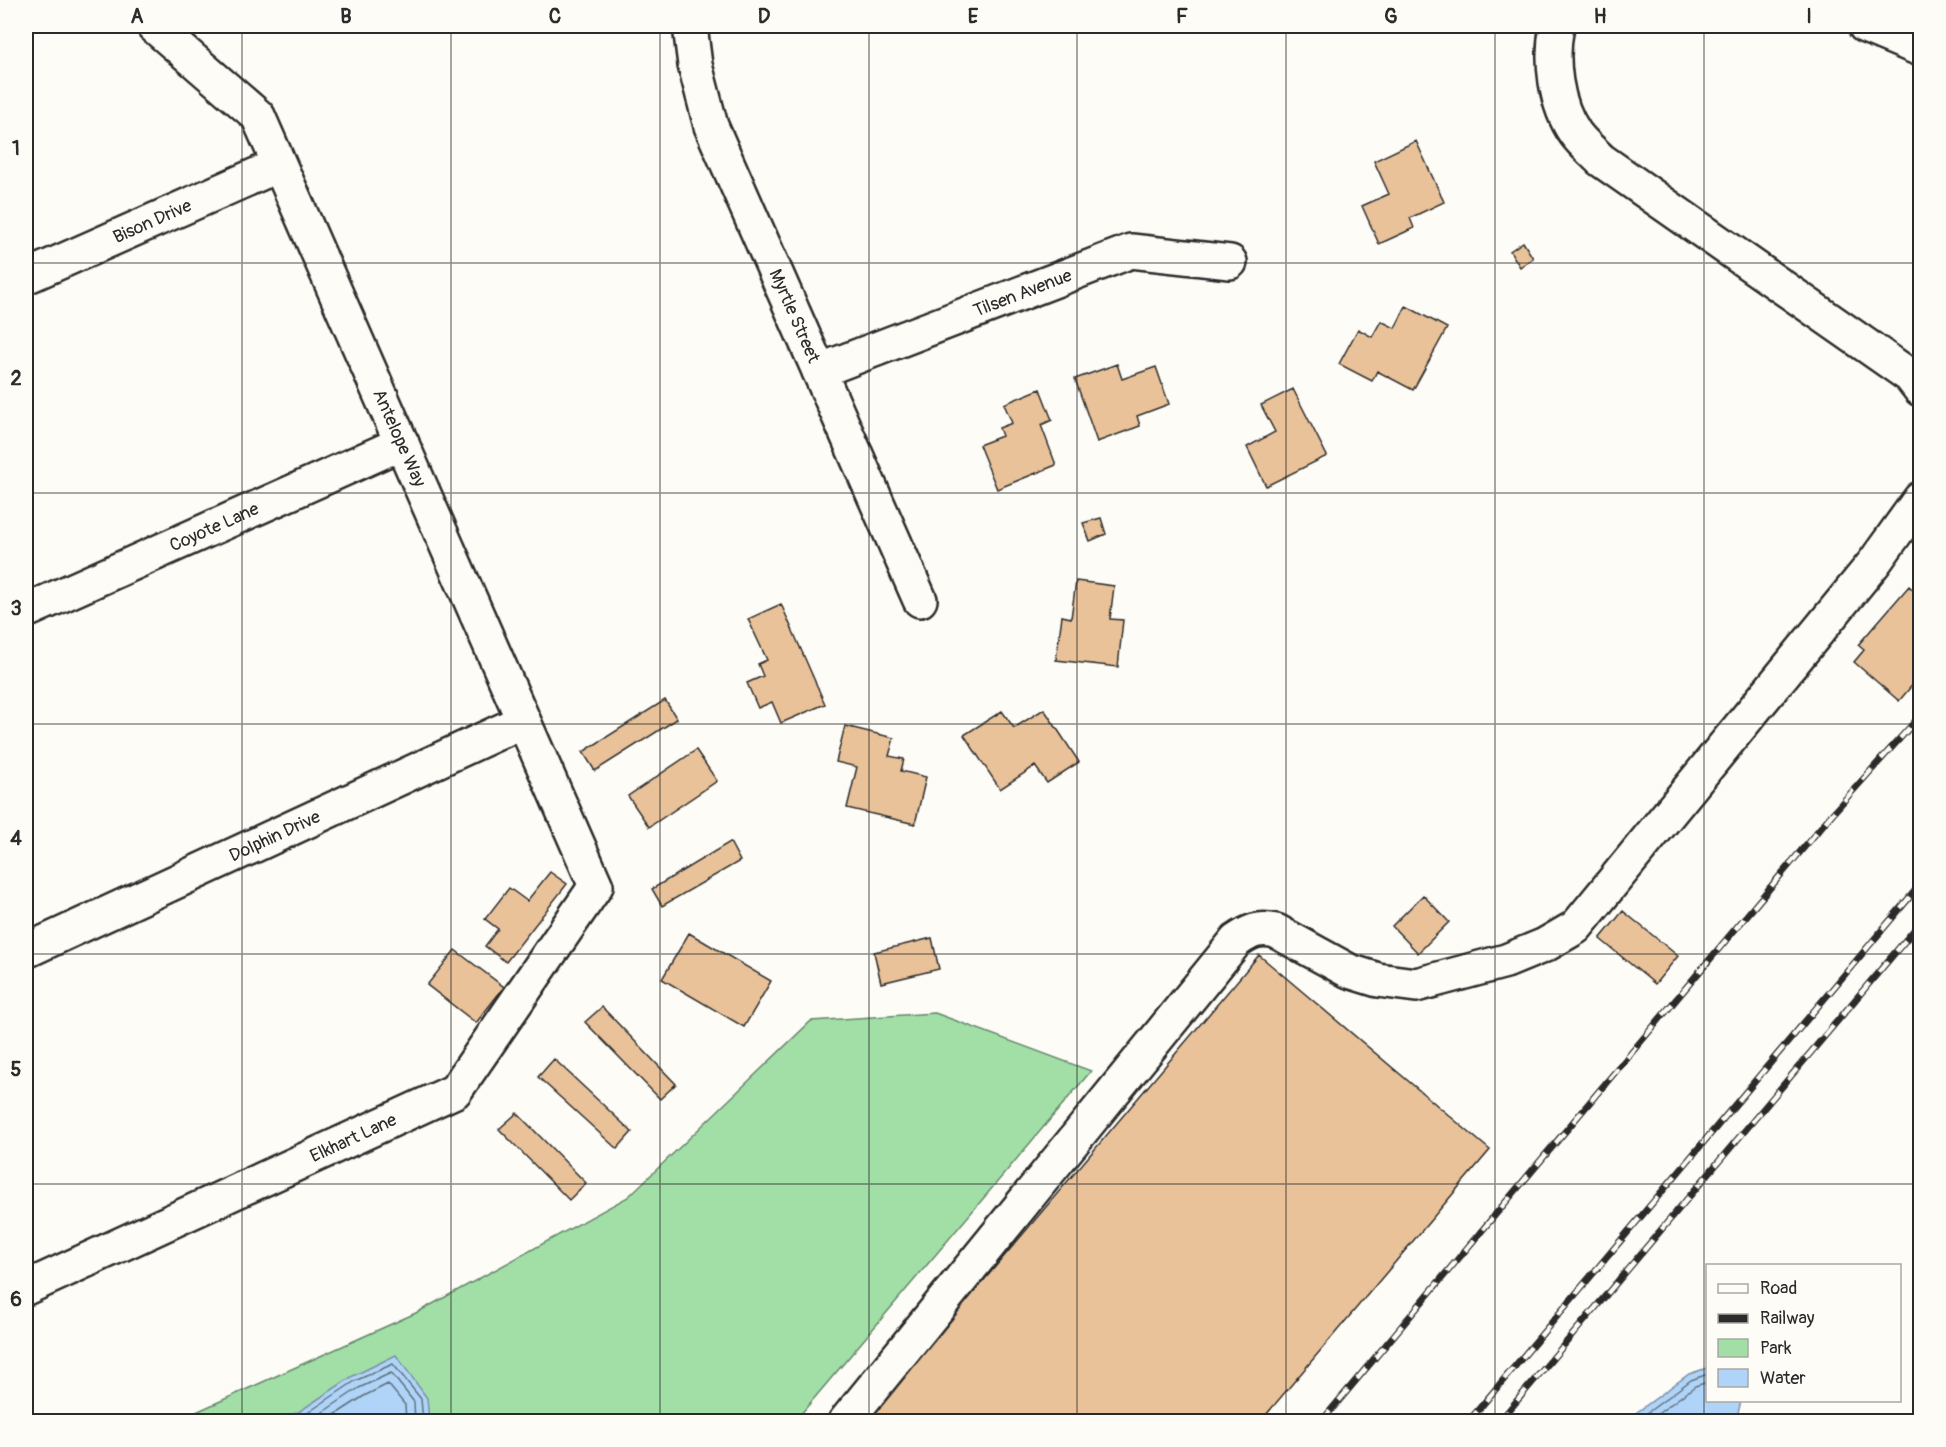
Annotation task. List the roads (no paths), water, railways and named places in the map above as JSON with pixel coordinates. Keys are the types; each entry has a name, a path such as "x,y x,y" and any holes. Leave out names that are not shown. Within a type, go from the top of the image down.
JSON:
{"street":[{"name":"Antelope Way","path":"154,26 258,116 596,886"},
{"name":"Myrtle Street","path":"690,26 695,65 711,126 920,600"},
{"path":"1557,26 1555,75 1562,110 1576,134 1601,160 1910,376 1920,388"},
{"path":"1865,26 1920,49"},
{"name":"Bison Drive","path":"26,277 279,165"},
{"name":"Tilsen Avenue","path":"819,371 1131,251 1230,262"},
{"name":"Coyote Lane","path":"26,611 402,443"},
{"path":"845,1422 1236,942 1249,932 1263,928 1276,931 1349,970 1378,980 1416,985 1506,961 1545,945 1576,927 1866,572 1920,499"},
{"name":"Dolphin Drive","path":"26,951 523,721"},
{"name":"Elkhart Lane","path":"26,1288 455,1090 596,886"}],"water":[{"path":"396,1355 427,1398 429,1421 264,1421 297,1413 353,1376"},
{"path":"1706,1368 1706,1402 1741,1402 1736,1421 1625,1421 1689,1374"}],"railway":[{"path":"1321,1422 1832,814 1920,716"},
{"path":"1468,1422 1920,885"},
{"path":"1499,1422 1920,923"}]}
